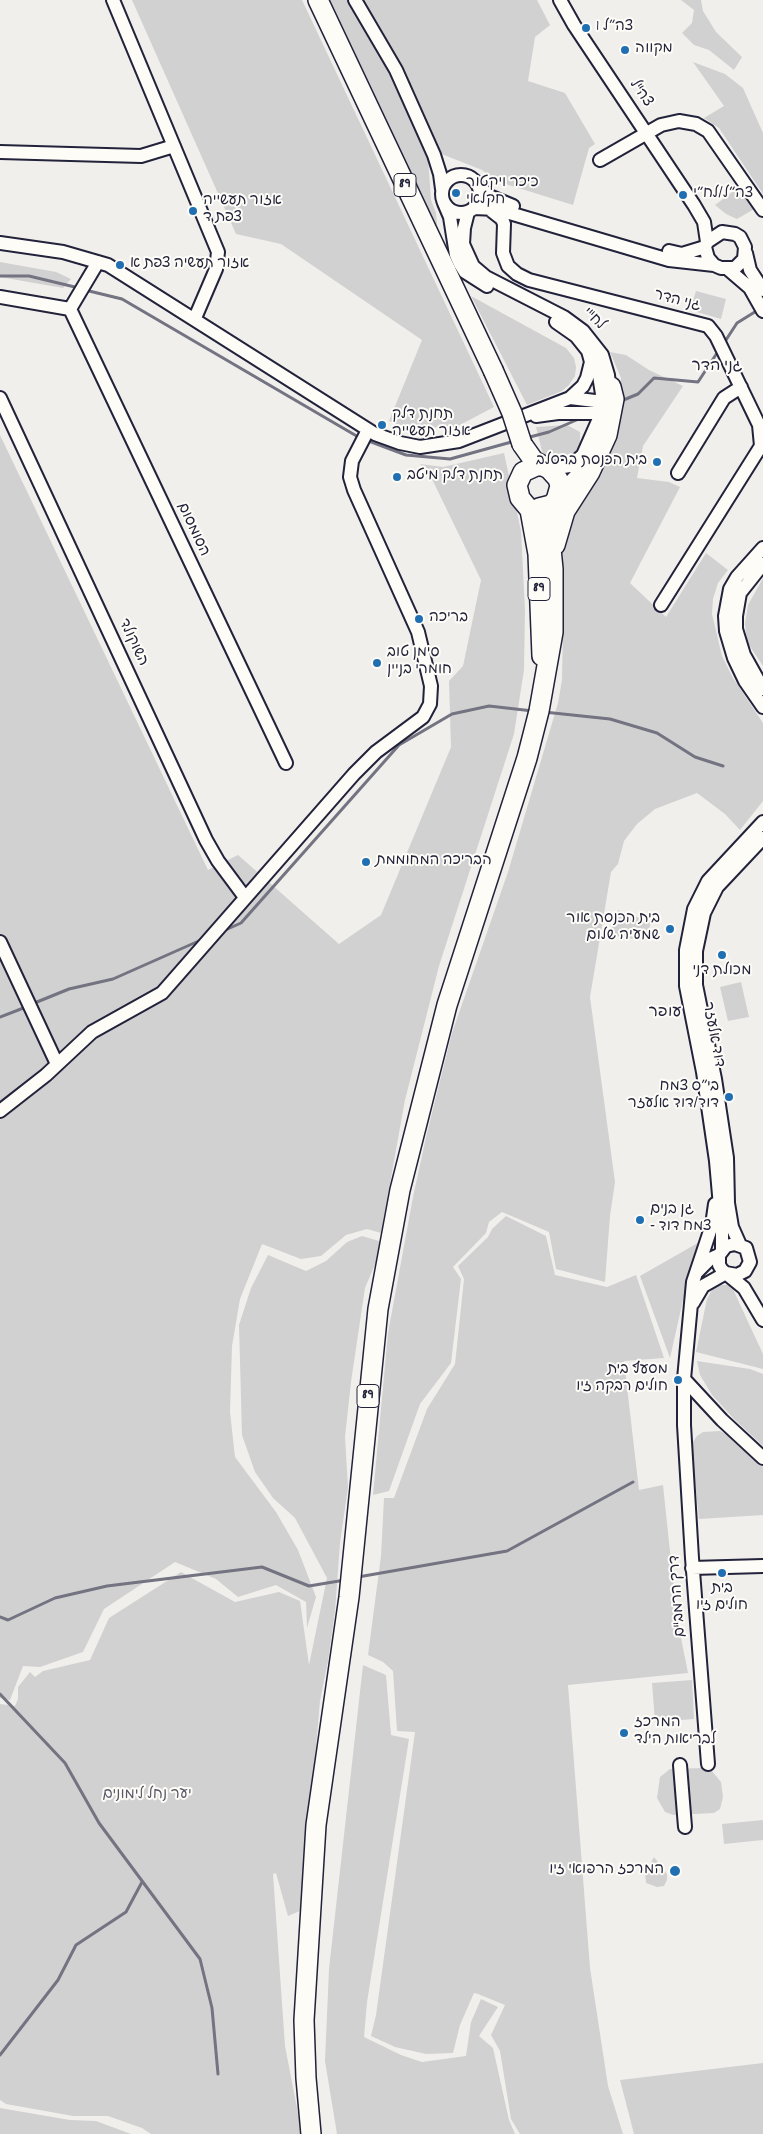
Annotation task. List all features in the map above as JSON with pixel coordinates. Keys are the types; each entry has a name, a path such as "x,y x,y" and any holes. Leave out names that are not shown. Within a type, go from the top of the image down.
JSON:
{"highway":[{"name":"89","path":"318,0 512,413 522,444 523,472 517,484 520,498 530,510 538,554 540,642 544,677"},
{"path":"552,561 562,518 590,472 607,435 614,399 605,402"},
{"name":"89","path":"311,2134 306,2078 304,2020 316,1825 349,1597 378,1309 400,1190 430,1068 447,1004 527,758 539,711 553,632 552,561 548,519 555,499 558,479 546,467 534,461 522,444"},
{"path":"523,472 536,466 546,467"},
{"path":"524,504 538,509 555,499"}],"street":[{"path":"113,0 218,252 216,269 195,318"},
{"path":"355,0 396,70 434,155 442,179 444,203 457,213 488,208 669,260 714,265 729,270 750,288 763,311"},
{"name":"צה\"ל","path":"560,0 574,25 694,205 704,222 706,244"},
{"path":"600,160 646,132 670,122 703,127 763,210"},
{"path":"0,152 141,156 174,146"},
{"path":"434,155 446,168 467,175 489,196 500,201 670,252 682,254 706,244 716,234 728,232 740,237 746,247 750,270 763,290"},
{"path":"442,190 449,179 467,175"},
{"path":"471,210 480,198 479,186"},
{"name":"לח\"י","path":"444,203 450,217 456,255 465,272 476,281 560,324 588,351 601,380 605,402 583,455 574,464 559,469 546,467"},
{"name":"צה\"ל","path":"694,205 709,220 728,232"},
{"name":"גני הדר","path":"488,208 502,219 504,235 503,253 508,266 517,274 529,280 708,326 716,336 759,425 761,446 661,605"},
{"name":"לח\"י","path":"471,210 463,236 463,244 473,266 486,277 576,324 590,338 602,355 605,402 603,433 598,447 585,467 555,499"},
{"path":"504,235 514,224 532,220"},
{"path":"0,243 63,252 98,262 132,278 368,430 400,443 420,447 459,441 570,398 583,386 587,378 591,362 588,351"},
{"path":"706,244 708,258 714,265"},
{"path":"729,270 740,265 746,253"},
{"path":"0,297 70,309 98,262"},
{"name":"הסומסום","path":"70,309 286,763"},
{"path":"678,473 724,398 741,387"},
{"name":"השוקולד","path":"0,398 206,840 218,861 244,896"},
{"path":"570,398 605,402"},
{"path":"522,418 558,413 577,414 605,402"},
{"path":"577,414 587,423 592,436"},
{"path":"0,1111 92,1032 162,993 244,896 359,768 376,752 416,723 430,704 431,686 418,632 354,490 350,477 352,461 368,430"},
{"path":"763,548 737,577 726,601 725,616 726,631 734,658 745,681 763,706"},
{"path":"763,564 740,593 736,629 744,655 763,689"},
{"name":"דוד אלעזר","path":"721,1252 722,1229 716,1161 703,1072 686,986 686,950 694,909 708,881 763,822"},
{"name":"דוד אלעזר","path":"740,1245 732,1227 729,1211 727,1158 715,1079 696,985 696,951 704,913 717,887 763,838"},
{"path":"0,942 57,1064"},
{"name":"דרך הרמב\"ם","path":"708,1764 692,1563 688,1466 684,1425 684,1379 692,1282 712,1225 716,1192 716,1161"},
{"path":"696,1273 710,1259 730,1245 740,1245 749,1252 749,1280 763,1316"},
{"path":"721,1252 719,1265 726,1274 744,1288 763,1320"},
{"path":"726,1274 740,1274 748,1267"},
{"name":"דרך הרמב\"ם","path":"690,1307 703,1286 726,1274"},
{"path":"684,1379 722,1420 763,1458"},
{"path":"692,1563 763,1566"},
{"path":"680,1765 685,1827"}],"green space":[{"path":"132,0 302,0 494,407 456,427 408,428 389,421 422,340 281,244 236,234"},
{"path":"324,0 349,0 391,72 428,158 431,200 436,213 439,246"},
{"path":"362,0 537,0 550,25 535,37 528,81 565,93 595,144 589,148 573,205 496,181 482,170 439,153 402,67"},
{"path":"681,0 701,0 703,11 716,32 742,57 734,70 709,50 694,45 682,33 692,23 694,10"},
{"path":"693,62 725,74 743,88 763,133 763,194 719,128 704,118 724,106"},
{"path":"739,187 756,208 737,219 726,214 715,205"},
{"path":"0,262 56,272 71,279 63,288 0,277"},
{"path":"696,291 726,299 721,319 690,310"},
{"path":"471,296 566,348 574,358 576,367 575,376 569,385 562,391 527,405"},
{"path":"610,352 626,355 649,370 683,386 643,446 637,478 669,482 680,487 630,583 666,617 706,553 728,570 718,583 713,599 712,614 722,656 733,678 763,723 763,801 740,830 725,814 697,793 655,809 637,824 624,841 618,864 611,872 590,997 615,1182 610,1216 605,1282 556,1269 549,1232 502,1212 489,1222 486,1233 453,1267 461,1279 451,1363 420,1404 389,1491 373,1495 388,1333 427,1133 452,1033 508,872 558,703 562,680 563,625 560,526 613,441 619,423 621,378"},
{"path":"567,425 580,432 580,447 566,461 549,463 543,455 536,427"},
{"path":"0,435 208,870 238,855 339,944 381,915 451,747 449,681 463,666 481,580 429,473 420,464 443,467 504,453 521,531 525,610 524,670 514,734 439,966 405,1100 381,1233 367,1229 346,1235 321,1256 301,1259 262,1244 240,1299 232,1346 230,1412 235,1457 276,1512 298,1550 316,1597 307,1628 306,1602 276,1585 238,1597 216,1579 175,1562 104,1609 83,1652 40,1667 23,1666 10,1700 0,1698"},
{"path":"763,578 763,666 747,642 745,624 748,605"},
{"path":"618,910 651,922 645,941 610,935"},
{"path":"741,982 749,1017 728,1021 720,987"},
{"path":"506,1216 546,1236 555,1275 607,1287 636,1275 664,1358 624,1361 639,1490 663,1485 677,1618 688,1673 568,1685 590,1968 608,2086 623,2134 520,2134 511,2119 500,2051 491,2035 505,2005 478,1994 474,1993 460,2025 453,2053 426,2054 395,2047 371,2036 376,2015 415,1732 397,1731 393,1671 383,1662 368,1655 381,1556 384,1498 394,1498 427,1409 455,1364 464,1279 458,1266 488,1237 492,1229"},
{"name":"יער נחל לימונים","path":"362,1236 379,1241 381,1250 365,1288 351,1382 345,1437 348,1487 340,1543 335,1611 320,1701 302,1910 288,1916 276,1873 273,1874 285,2046 302,2134 151,2134 142,2128 108,2116 73,2116 6,2104 0,2100 0,1704 15,1706 18,1699 18,1687 30,1672 35,1677 43,1671 90,1660 109,1618 181,1572 235,1602 279,1592 300,1601 309,1665 327,1578 295,1518 273,1498 255,1472 242,1435 239,1325 251,1288 268,1255 306,1271 326,1261 347,1242"},
{"path":"703,1240 695,1252 690,1269 670,1358 640,1276"},
{"path":"721,1285 731,1285 763,1354 763,1369 696,1352 707,1299 713,1288"},
{"path":"697,1361 750,1369 763,1374 763,1446 712,1395 700,1375"},
{"path":"720,1431 730,1436 763,1467 763,1515 699,1519 692,1451 693,1442 703,1432"},
{"path":"363,1665 386,1675 391,1735 409,1739 367,2002 364,2037 401,2055 422,2062 466,2056 471,2022 481,1999 498,2007 479,2036 493,2048 509,2120 515,2134 337,2134 325,2061 329,1969"},
{"path":"692,1680 694,1719 655,1722 652,1683"},
{"path":"703,1768 711,1770 721,1782 723,1797 720,1809 714,1813 673,1815 665,1812 657,1798 660,1777 670,1769"},
{"path":"763,1820 763,1840 724,1844 722,1824"},
{"path":"654,1857 667,1874 664,1886 657,1887 646,1883 645,1873"},
{"path":"763,2063 763,2134 634,2134 620,2080"},
{"path":"0,2108 70,2120 96,2121 131,2134 0,2134"}],"waterway":[{"path":"0,276 29,276 79,288"},
{"path":"85,290 122,299 360,438"},
{"path":"724,343 737,323 758,310"},
{"path":"621,401 638,394 654,378 698,382 719,350"},
{"path":"526,438 549,432 581,418"},
{"path":"366,440 406,455 450,459 515,441"},
{"path":"223,931 241,923 399,745 452,714 489,706 533,711"},
{"path":"544,712 610,719 657,733 695,757 723,766"},
{"path":"32,1004 69,989 113,979 201,940"},
{"path":"0,1017 26,1007"},
{"path":"358,1577 507,1551 633,1482"},
{"path":"0,1617 8,1620 55,1598 107,1586 262,1567 309,1586 345,1580"},
{"path":"0,1694 65,1763 99,1823 200,1959 212,2008 218,2074"},
{"path":"0,2055 58,1980 76,1945 126,1912 142,1882"}],"place":[{"name":"צה״ל 1","path":"586,28"},
{"name":"מקווה","path":"625,50"},
{"name":"כיכר ויקטור חקלאי","path":"456,193"},
{"name":"צה״ל/לח״י","path":"683,195"},
{"name":"אזור תעשייה צפת ד","path":"193,211"},
{"name":"אזור תעשיה צפת א","path":"120,265"},
{"name":"תחנת דלק אזור תעשייה","path":"382,425"},
{"name":"בית הכנסת ברסלב","path":"657,462"},
{"name":"תחנת דלק מיטב","path":"397,477"},
{"name":"בריכה","path":"419,619"},
{"name":"סימן טוב חומרי בניין","path":"377,663"},
{"name":"הבריכה המחוממת","path":"366,862"},
{"name":"בית הכנסת אור שמעיה שלום","path":"670,929"},
{"name":"מכולת דני","path":"722,955"},
{"name":"בי״ס צמח דוד/דוד אלעזר","path":"729,1097"},
{"name":"גן בנים - צמח דוד","path":"640,1220"},
{"name":"מסעף בית חולים רבקה זיו","path":"678,1380"},
{"name":"בית חולים זיו","path":"722,1573"},
{"name":"המרכז לבריאות הילד","path":"624,1733"},
{"name":"המרכז הרפואי זיו","path":"675,1871"}],"district":[{"name":"גני הדר","path":"717,368"},
{"name":"עופר","path":"665,1014"}]}
